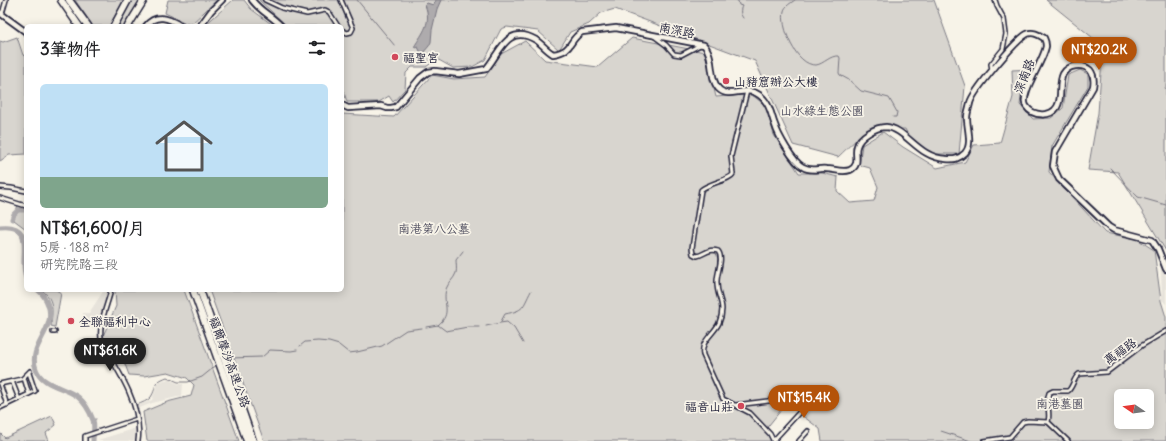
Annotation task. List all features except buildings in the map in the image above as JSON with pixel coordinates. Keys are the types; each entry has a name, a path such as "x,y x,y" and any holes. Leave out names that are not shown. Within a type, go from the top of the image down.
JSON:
{"highway":[{"path":"61,0 78,24"},
{"path":"69,0 87,24"},
{"path":"115,24 128,0"},
{"path":"129,24 145,0"},
{"path":"133,24 145,0"},
{"name":"福爾摩沙高速公路","path":"194,292 212,334 237,406 247,441"},
{"name":"福爾摩沙高速公路","path":"202,292 209,315 212,334"},
{"name":"福爾摩沙高速公路","path":"237,406 253,441"}],"main road":[{"path":"201,24 211,11 222,0"},
{"path":"252,0 263,12 280,24"},
{"path":"1,13 24,30"},
{"path":"149,24 159,18 170,19 178,24"},
{"name":"南深路","path":"344,106 348,108 381,106 387,108 396,106 420,78 428,72 435,71 459,74 486,69 503,43 515,36 523,36 537,41 553,54 566,51 578,35 588,31 616,28 704,45 708,50 715,82 718,88 728,93 747,91"},
{"name":"深南路","path":"747,91 756,93 766,101 782,141 798,164 808,169 846,171 852,169 857,162 856,149 858,143 869,133 882,127 893,128 927,155 942,159 955,160 966,152 969,144 967,117 970,102 977,89 1028,33 1036,33 1044,38 1046,45 1026,91 1024,101 1030,111 1036,114 1046,114 1054,111 1058,105 1063,73 1068,68 1076,66 1084,67 1090,71 1094,79 1093,87 1055,152 1053,166 1056,174 1063,183 1109,227 1114,230 1152,240 1158,249 1166,269"}],"street":[{"path":"1,13 6,0"},
{"path":"265,0 282,8 307,14 325,10 329,12 337,24"},
{"path":"341,0 353,28 351,32 347,33 344,31"},
{"path":"992,71 990,67 991,64 1003,49 1006,34 1004,19 995,0"},
{"path":"653,35 666,45 674,54 681,55 700,45"},
{"path":"736,405 784,399 808,393 810,396 805,406 773,441 770,434 750,413 723,399 703,353 705,341 717,325 722,310 722,304 717,283 720,252 710,250 697,256 693,254 692,248 701,190 708,185 730,178 733,174 731,156 747,91"},
{"path":"0,187 24,191"},
{"path":"0,198 24,205"},
{"path":"110,292 101,324 100,337 102,344 126,386 133,404 139,427 138,441"},
{"name":"萬福路","path":"1048,422 1050,417 1047,401 1049,393 1053,391 1068,391 1072,387 1076,376 1079,374 1107,372 1141,346 1166,331"},
{"path":"0,408 35,391 30,372 24,378 0,384 7,404"},
{"path":"24,378 29,394"},
{"path":"12,382 18,399"},
{"path":"85,441 85,436 137,419"},
{"path":"984,441 1010,437 1023,422 1028,420 1048,422 1068,441"},
{"path":"799,441 808,431"},
{"path":"770,434 770,441"}],"shaded area":[{"path":"436,0 441,0 437,9 432,30 431,42 423,53 421,53 418,47 414,47 426,27 428,17 425,5 427,3 433,5"},
{"path":"1162,268 1166,276 1166,304 1162,300"},
{"path":"103,292 108,292 97,328 81,328 83,313 89,313"},
{"path":"168,379 179,384 183,384 182,396 152,403 137,409 137,406 152,400 158,383"},
{"path":"136,428 136,441 98,441 98,440"}],"green space":[{"path":"75,0 124,0 110,24 92,24"},
{"path":"131,0 141,0 126,24 118,24"},
{"path":"168,0 217,0 191,24 188,24 165,13"},
{"path":"233,0 244,0 251,9 271,24 206,24"},
{"name":"山水綠生態公園","path":"259,0 934,0 965,86 959,154 927,154 910,139 905,129 898,129 883,125 877,126 865,132 838,157 793,145 755,61 615,9 601,13 589,24 570,32 559,50 538,31 507,27 501,29 485,60 472,67 453,68 437,59 426,67 412,67 406,73 405,89 393,102 389,96 379,102 347,102 344,92 344,24 285,24"},
{"path":"1046,0 1166,0 1166,251 1118,172 1088,170 1098,113 1103,46"},
{"path":"17,37 24,55 24,154 9,155 0,161 0,41 3,42"},
{"path":"632,38 705,52 716,97 751,94 766,106 774,135 799,173 822,173 838,177 837,191 850,203 874,201 878,187 870,168 859,165 862,145 883,132 903,147 937,168 965,162 974,145 1000,143 1013,97 1012,70 1032,69 1022,88 1020,105 1033,119 1051,118 1063,108 1068,75 1080,70 1088,74 1088,86 1052,146 1049,172 1105,233 1137,239 1154,250 1161,301 1166,317 1166,441 822,441 820,429 804,417 789,400 765,430 772,437 770,441 264,441 210,292 344,292 344,114 394,117 432,75 454,79 485,77 501,54 525,41 545,60 598,67"},
{"path":"18,204 24,206 24,228 14,220"},
{"path":"44,292 61,293 55,327 51,326 52,306"},
{"path":"115,292 185,292 239,441 147,441 143,412 167,402 191,396 194,385 187,378 168,372 144,376 129,375 123,359 112,354 103,336 116,306"},
{"path":"52,416 56,425 46,433 49,441 0,441 0,433 5,438"}],"waterway":[{"path":"357,0 395,46"},
{"path":"736,0 738,1 739,5 742,6 741,15 743,18"},
{"path":"795,0 788,5 784,11 783,18 787,35 796,52 809,64 816,65 833,57 839,56 840,75 849,80 861,91 889,98 897,112 896,117 893,117"},
{"path":"1110,168 1138,197 1166,205"},
{"path":"12,219 18,210 24,210"},
{"path":"0,227 12,227 19,230 23,236 24,244"},
{"path":"24,244 24,270"},
{"path":"438,325 442,321 446,312 446,289 456,273 456,260 463,251"},
{"path":"486,326 500,323 505,314 520,309 524,305 531,291"},
{"path":"40,292 48,305 50,314 46,330 35,353 34,361 36,369 39,375 48,383 73,394 82,402 89,411 94,422 93,441"},
{"path":"500,323 507,322 514,328 523,343"},
{"path":"426,327 438,325 446,331 468,327 479,327"},
{"path":"300,346 305,342 329,342 339,345 349,353 357,352 382,346 406,330 422,328"},
{"path":"228,359 262,357 270,350 297,350"},
{"path":"137,405 151,397 157,383 162,379 167,377 178,382 188,382 202,377 218,364"},
{"path":"941,431 971,441"}],"place":[{"name":"福聖宮","path":"395,57"},
{"name":"山豬窟辦公大樓","path":"726,81"},
{"name":"全聯福利中心","path":"71,321"},
{"name":"福音山莊","path":"741,406"}],"park label":[{"name":"南港第八公墓","path":"434,228"},
{"name":"南港墓園","path":"1060,403"}]}
